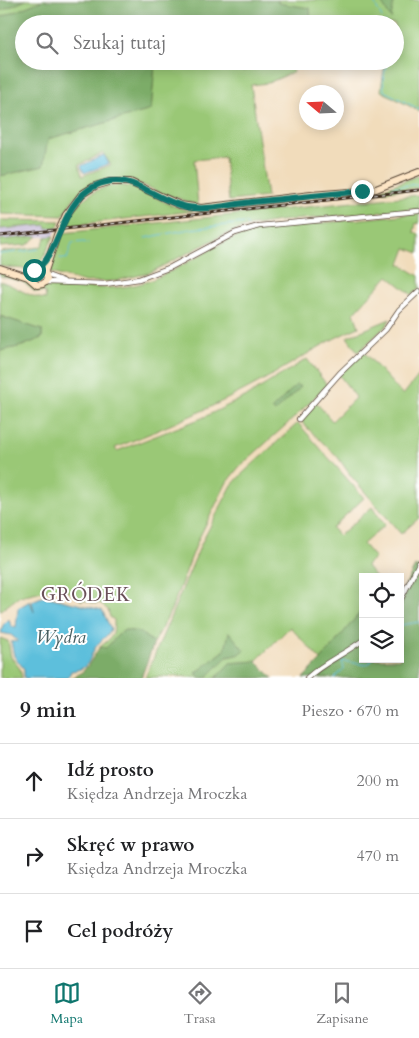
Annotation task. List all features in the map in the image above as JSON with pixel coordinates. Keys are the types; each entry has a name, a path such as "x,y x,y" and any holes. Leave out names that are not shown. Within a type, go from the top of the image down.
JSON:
{"street":[{"path":"40,274 66,215 82,194 95,186 108,182 130,182 180,205 201,208 311,194 367,190 419,172"},
{"path":"0,268 40,274 64,282 105,284 139,279 166,269 235,233 259,226 419,211"},
{"path":"299,419 340,373 386,329 399,310 419,291"},
{"path":"404,593 419,563"},
{"path":"307,678 318,667 346,653 359,643"}],"shaded area":[{"path":"47,225 58,227 54,236 0,240 0,229"}],"green space":[{"path":"0,0 26,0 0,11"},
{"path":"26,0 43,0 0,18 0,11"},
{"path":"43,0 278,0 278,3 310,8 311,15 15,15 15,70 154,70 151,110 48,139 43,166 0,176 0,18"},
{"path":"278,0 419,0 419,111 381,91 384,70 404,70 404,15 299,15 278,3"},
{"path":"380,0 394,0 392,15 389,15"},
{"path":"154,70 293,70 293,72 268,83 251,85 267,197 229,201 224,157 194,160 198,205 166,196 136,182 108,179 96,182 84,189 73,200 63,216 0,214 0,176 43,166 47,139 151,110","holes":["103,153 111,165 82,176 79,165"]},
{"path":"419,175 419,188 375,192"},
{"path":"120,185 139,190 174,206 193,211 65,226 75,209 86,197 101,189"},
{"path":"419,195 419,209 279,221 248,226 221,236 149,273 115,281 85,282 51,273 50,271 63,233"},
{"path":"419,213 419,224 416,223 414,232 419,234 419,253 406,248 400,264 419,276 419,289 412,295 388,276 354,313 359,327 228,398 115,448 117,451 202,418 247,396 307,359 327,385 295,417 239,467 227,482 198,540 172,608 154,643 139,632 125,630 106,649 100,647 110,639 114,630 114,620 110,617 108,610 100,603 95,604 82,601 68,591 56,588 20,596 0,611 0,351 22,346 42,338 42,330 0,316 0,281 34,296 46,299 45,292 35,292 23,282 0,276 0,272 27,280 36,288 52,285 102,288 125,287 149,281 163,275 215,247 255,230","holes":["296,385 300,387 275,412 272,409"]},
{"path":"0,220 60,221 58,227 47,228 46,225 0,229"},
{"path":"38,236 27,245 0,247 0,240"},
{"path":"54,236 44,256 35,266 22,269 0,266 0,252 41,247 46,237"},
{"path":"0,316 42,330 42,338 22,346 0,351"},
{"path":"390,319 387,325 358,352 347,337"},
{"path":"364,352 403,395 419,375 419,518 401,534 351,476 337,456 303,424 302,417 316,402 332,421 356,397 339,375"},
{"path":"296,385 301,387 275,412 272,409"},
{"path":"298,423 364,498 332,528 339,536 372,507 385,525 363,544 375,558 366,565 373,573 359,573 359,614 321,660 290,627 256,661 230,663 216,678 206,678 227,657 240,654 225,650 196,673 200,678 175,676 145,678 202,542 232,485"},
{"path":"415,566 419,568 419,678 303,678 321,660 359,614 359,663 404,663 404,587"},
{"path":"125,630 139,632 154,643 141,678 71,678 81,673 88,666 100,647 106,648"},
{"path":"229,632 244,650 240,654 227,657 206,678 200,678 196,673 225,650"},
{"path":"0,638 8,641 11,657 20,669 22,678 0,678"},
{"path":"256,661 273,678 216,678 230,663"}],"water":[{"path":"104,155 109,164 84,173 81,166"},
{"name":"Wydra","path":"44,596 102,610 111,629 95,649 89,662 83,668 71,671 68,678 24,678 24,669 14,656 11,642 18,641 11,635 1,633 3,625 9,619 11,626 16,627 18,608 30,601 34,612 32,601"}],"waterway":[{"path":"373,0 380,15"},
{"path":"385,70 383,80 384,91 419,109"},
{"path":"393,187 419,184"},
{"path":"145,238 190,229 245,223 248,226"},
{"path":"60,258 67,259 72,243 84,242 88,244"},
{"path":"20,252 39,249"},
{"path":"0,254 17,252"},
{"path":"404,624 419,622"},
{"path":"334,678 344,669 342,661 367,665 369,663"}],"railway":[{"path":"0,236 419,190"}],"district":[{"name":"GRÓDEK","path":"86,595"}],"route":[{"path":"34,270 41,266 50,252 66,215 76,199 89,189 102,183 130,182 143,186 174,203 190,208 311,194 362,191"}]}
